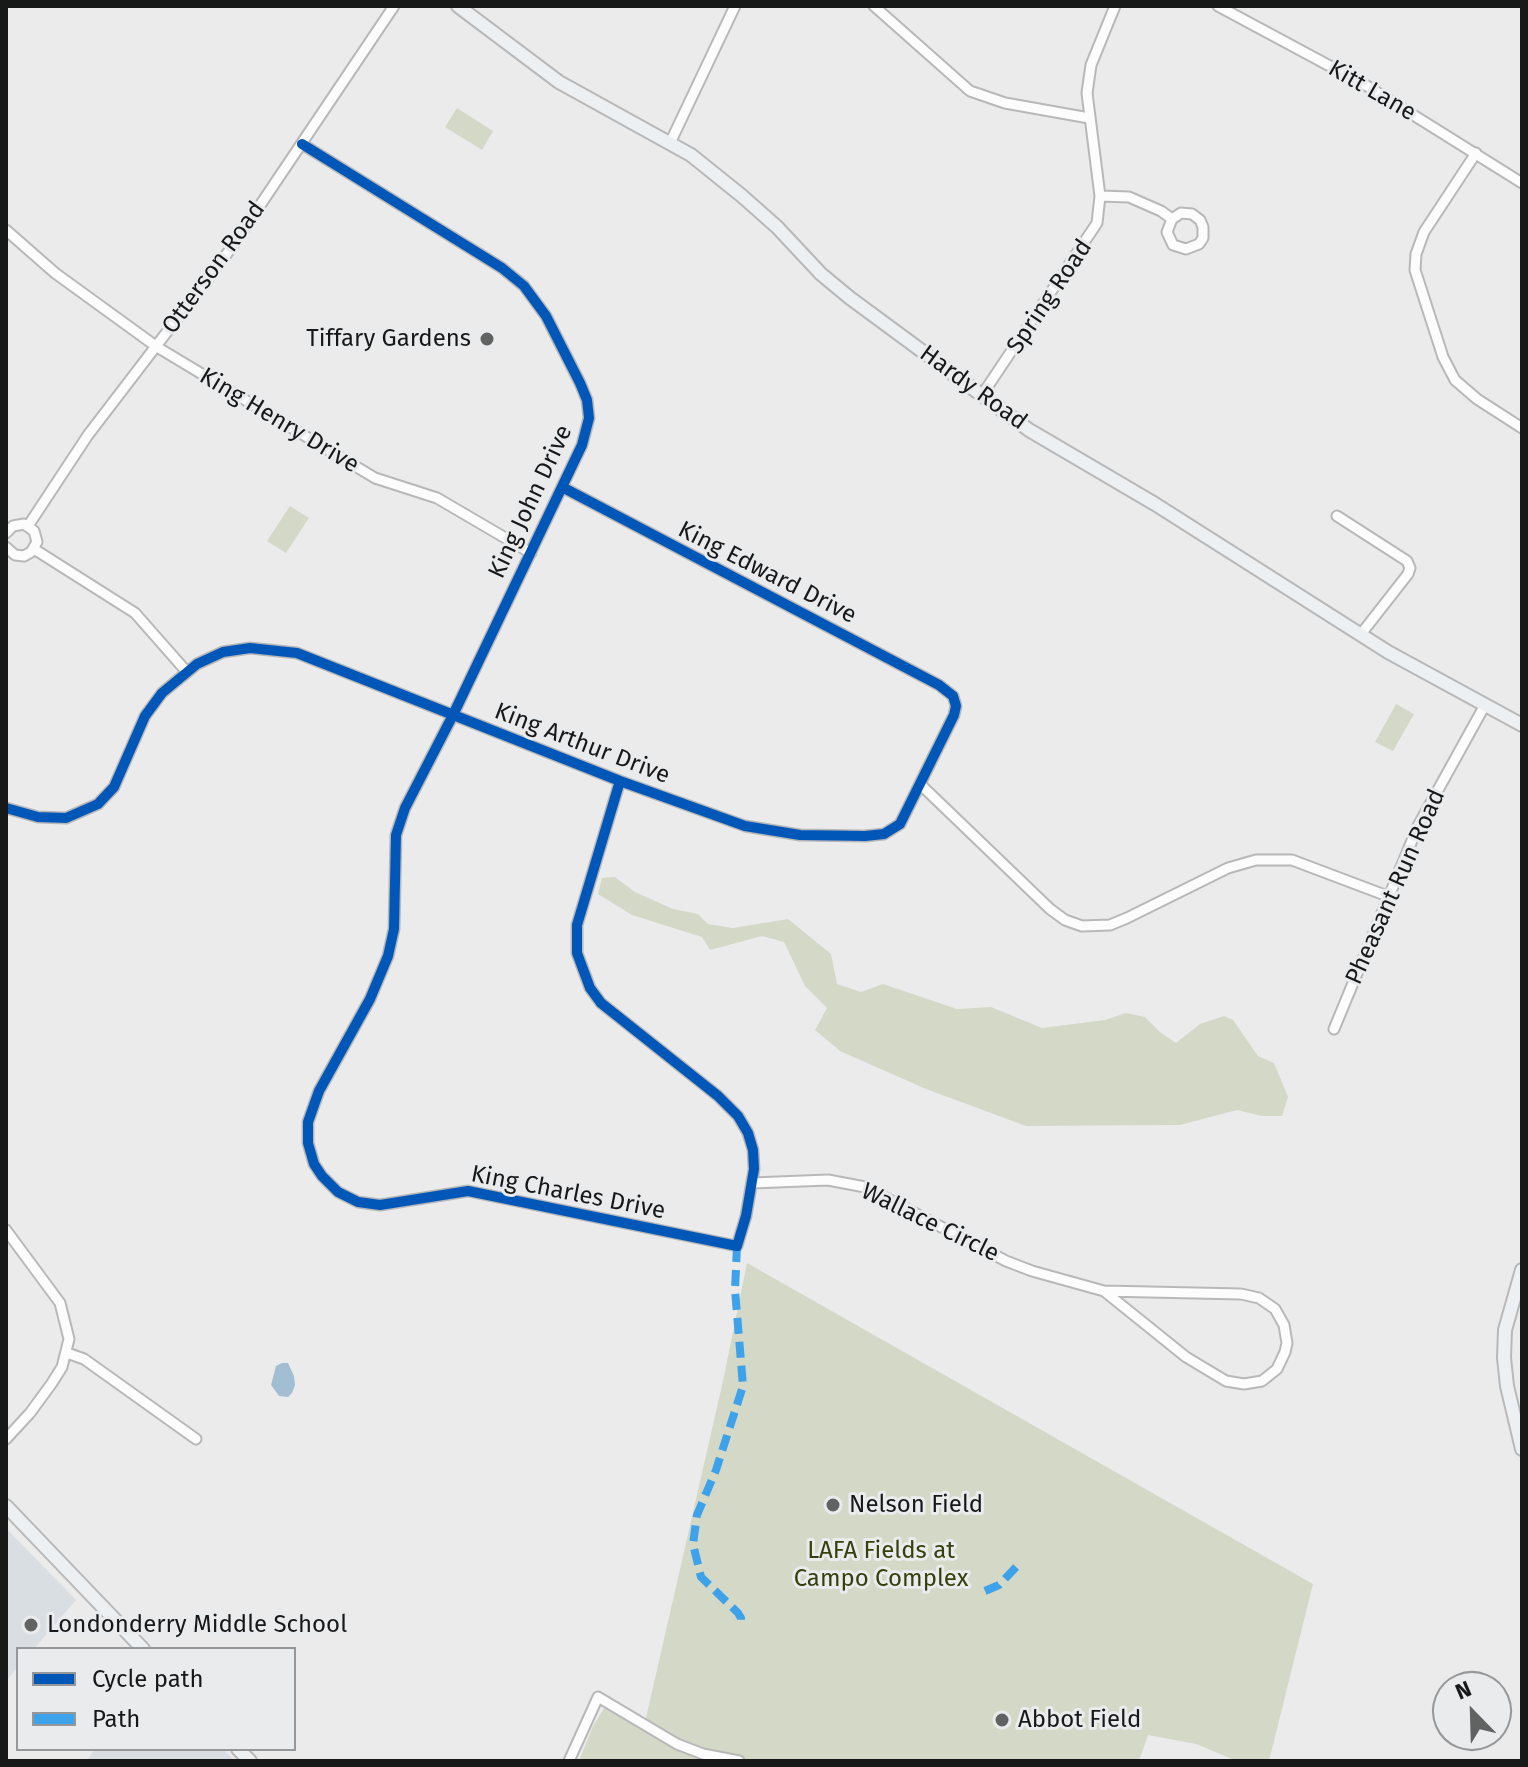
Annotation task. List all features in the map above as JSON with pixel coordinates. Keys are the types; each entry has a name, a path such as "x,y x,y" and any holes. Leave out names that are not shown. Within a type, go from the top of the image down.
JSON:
{"street":[{"name":"Otterson Road","path":"28,526 76,452 232,247 394,6"},
{"name":"Hardy Road","path":"458,6 543,71 691,155 777,227 821,274 850,298 1053,446 1147,499 1388,652 1521,723"},
{"path":"670,143 735,6"},
{"path":"874,6 970,91 1005,103 1089,118"},
{"name":"Spring Road","path":"982,395 1093,232 1100,214 1087,93 1091,65 1115,6"},
{"name":"Kitt Lane","path":"1218,6 1367,86 1522,183"},
{"name":"King John Drive","path":"302,144 502,268 524,286 536,300 587,400 588,427 453,715"},
{"path":"1476,153 1424,232 1416,254 1415,270 1443,357 1455,380 1477,399 1522,428"},
{"path":"1100,196 1129,197 1172,219"},
{"path":"1184,213 1198,217 1204,230 1201,241 1186,249 1173,245 1167,232 1172,219 1184,213"},
{"name":"King Henry Drive","path":"6,230 55,273 157,347 375,478 437,498 531,553"},
{"name":"King Edward Drive","path":"562,487 916,673 953,696"},
{"path":"1337,516 1407,561 1410,568 1361,634"},
{"path":"6,532 16,525 28,526 37,538 34,549 24,556 8,554"},
{"path":"34,549 135,613 186,671"},
{"name":"King Arthur Drive","path":"6,808 38,817 66,818 98,804 120,777 150,708 162,693 186,671 223,652 250,648 279,649 315,660 620,781 745,826 800,835 884,834 900,824 954,715 956,706 953,696"},
{"name":"Pheasant Run Road","path":"1334,1029 1418,826 1485,705"},
{"name":"King Charles Drive","path":"453,715 405,808 396,835 394,929 388,956 370,999 310,1115 308,1143 314,1164 332,1187 344,1196 365,1204 387,1205 468,1191 737,1246 752,1183"},
{"path":"620,781 577,925 577,953 582,971 601,1003 704,1084 738,1116 753,1150 752,1183"},
{"path":"920,784 1050,909 1065,920 1082,926 1110,925 1228,868 1256,860 1301,862 1390,897"},
{"name":"Wallace Circle","path":"752,1183 828,1180 865,1187 1006,1261 1104,1291 1241,1294 1259,1298 1275,1309 1284,1325 1285,1352 1277,1369 1262,1381 1244,1384 1226,1381 1189,1359 1104,1291"},
{"path":"6,1230 60,1303 68,1330 67,1353 62,1367 42,1398 6,1439"},
{"path":"1522,1270 1505,1330 1504,1358 1507,1386 1522,1449"},
{"path":"67,1353 84,1359 196,1439"},
{"path":"6,1506 141,1647"},
{"path":"569,1761 598,1697 677,1744 739,1761"}],"shaded area":[{"name":"Londonderry Middle School","path":"6,1528 76,1600 36,1647 16,1647 16,1669 6,1681"},
{"path":"94,1751 225,1751 235,1761 86,1761"}],"green space":[{"path":"457,108 493,131 482,150 445,127"},
{"path":"290,506 309,518 286,553 267,541"},
{"path":"1396,704 1414,714 1393,751 1375,742"},
{"path":"615,877 635,892 673,909 698,914 708,924 733,928 788,919 831,954 837,984 861,992 883,984 957,1009 991,1007 1042,1028 1105,1020 1126,1013 1145,1017 1176,1043 1200,1024 1224,1016 1233,1020 1258,1056 1274,1063 1288,1097 1282,1116 1262,1116 1237,1110 1180,1125 1026,1126 926,1089 840,1051 815,1030 827,1008 805,986 784,942 762,936 710,950 702,937 632,915 598,894 602,878"},
{"name":"LAFA Fields at Campo Complex","path":"747,1263 1313,1584 1269,1761 1237,1761 1196,1744 1148,1735 1139,1761 579,1761 593,1726 605,1707 643,1731"}],"water":[{"path":"288,1363 294,1376 295,1385 288,1397 279,1396 271,1385 276,1366"}],"marked path":[{"path":"737,1246 735,1290 743,1386 716,1470 697,1515 693,1544 701,1577 738,1613 741,1625"},
{"path":"985,1591 999,1585 1019,1564"}],"cycle path":[{"path":"302,144 502,268 524,286 546,316 580,383 587,400 589,418 582,445 405,808 396,835 394,929 388,956 370,999 319,1091 308,1122 308,1143 314,1164 338,1192 358,1202 380,1205 468,1191 737,1246 754,1169 748,1133 738,1116 718,1096 601,1003 590,988 577,953 577,925 620,781"},
{"path":"6,808 38,817 66,818 98,804 114,787 145,716 162,693 197,664 223,652 250,648 297,653 620,781 745,826 800,835 865,836 884,834 900,824 954,715 956,706 953,696 939,685 562,487"}],"place":[{"name":"Tiffary Gardens","path":"487,339"},
{"name":"Nelson Field","path":"833,1505"},
{"name":"Londonderry Middle School","path":"31,1625"},
{"name":"Abbot Field","path":"1002,1720"}]}
